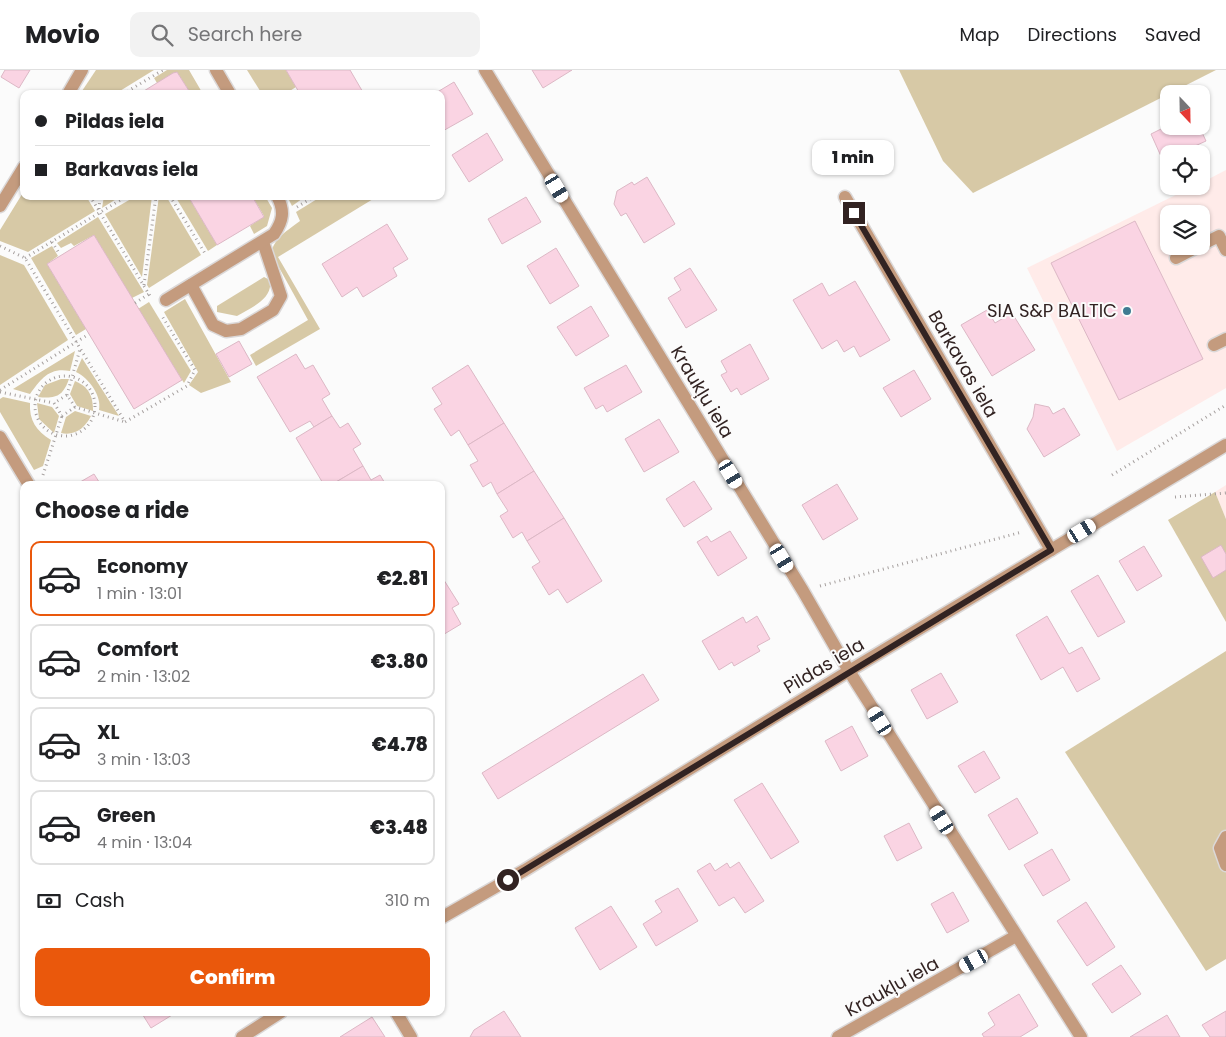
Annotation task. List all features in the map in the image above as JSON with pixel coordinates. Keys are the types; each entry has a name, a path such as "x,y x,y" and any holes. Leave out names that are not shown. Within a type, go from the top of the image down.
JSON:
{"street":[{"path":"70,90 82,70"},
{"path":"216,70 228,90"},
{"name":"Kraukļu iela","path":"485,70 803,591 849,671 1081,1037"},
{"path":"0,206 20,174"},
{"name":"Barkavas iela","path":"845,197 1051,550"},
{"path":"160,304 274,234 283,214 278,200"},
{"path":"1210,241 1219,236 1226,250"},
{"path":"191,285 213,325 226,332 241,329 273,310 281,296 263,242"},
{"path":"1176,258 1182,255"},
{"path":"0,437 27,481"},
{"name":"Pildas iela","path":"445,916 525,870 849,671 1225,448"},
{"path":"1226,837 1220,848 1226,866"},
{"name":"Kraukļu iela","path":"838,1037 1016,936"},
{"path":"242,1037 275,1016"},
{"path":"398,1016 411,1037"}],"path":[{"path":"130,90 163,70"},
{"path":"67,395 75,407 125,422 187,386 195,370 160,304 149,294 92,200"},
{"path":"99,211 100,200"},
{"path":"26,258 99,211 120,200"},
{"path":"144,286 155,200"},
{"path":"172,200 206,257"},
{"path":"52,242 59,253"},
{"path":"0,246 26,258 125,422"},
{"path":"135,303 149,294"},
{"path":"0,391 89,334"},
{"path":"0,391 54,403 67,395 80,348"},
{"path":"60,376 72,377 85,384 91,391 94,399 94,413 89,425 74,436 56,436 47,432 36,418 35,399 44,384 52,379 60,376"},
{"path":"54,403 62,416"},
{"path":"1112,475 1226,405"},
{"path":"42,477 62,416 75,407"},
{"path":"1171,497 1226,493"},
{"path":"803,591 1020,532 1039,529"}],"shaded area":[{"path":"96,70 154,70 122,90 83,90"},
{"path":"167,70 189,70 201,90 188,90 177,72 157,83 154,78"},
{"path":"247,70 286,70 296,87 291,90 260,90"},
{"path":"899,70 1216,70 1186,85 1160,85 1160,98 973,193 943,161"},
{"path":"1226,170 1226,388 1117,451 1027,268 1176,195 1210,195 1210,178"},
{"path":"20,198 20,200 88,200 95,211 28,252 0,241 0,230"},
{"path":"103,200 115,200 102,208"},
{"path":"129,200 152,200 142,277 105,214"},
{"path":"158,200 168,200 201,255 149,288 147,285"},
{"path":"177,200 190,200 217,245 208,251"},
{"path":"254,200 267,200 272,208 267,226 254,234 250,226 264,216"},
{"path":"289,200 300,200 292,206"},
{"path":"316,200 371,200 278,257 320,329 256,366 250,355 308,320 271,253 279,238 300,221 296,212"},
{"path":"98,217 144,292 132,298 94,235 74,246 71,243 61,248 57,243"},
{"path":"52,246 58,256 47,264 86,329 76,335 31,258"},
{"path":"0,255 24,265 68,340 0,385"},
{"path":"264,277 270,280 270,287 265,298 260,302 237,316 217,312 217,306"},
{"path":"185,299 231,382 201,393 189,385 198,372 164,312"},
{"path":"149,302 191,371 184,383 138,309"},
{"path":"75,351 70,371 56,371 46,375 30,394 13,389"},
{"path":"82,358 119,416 99,410 99,399 94,388 86,378 76,372"},
{"path":"61,379 69,379 61,393 54,397 38,397 45,385"},
{"path":"75,381 87,389 92,401 93,411 77,406 70,394"},
{"path":"3,397 30,403 34,424 41,433 51,440 43,466 34,470 0,412 0,399"},
{"path":"37,403 52,407 59,416 54,433 39,419"},
{"path":"75,411 91,416 79,430 66,434 61,433 66,417"},
{"path":"1226,485 1226,519 1215,492"},
{"path":"1215,492 1226,519 1226,622 1168,520"},
{"path":"1226,651 1226,959 1206,971 1065,752"}],"building":[{"path":"5,70 30,70 19,88 1,77"},
{"path":"286,70 350,70 362,90 298,90"},
{"path":"532,70 572,70 543,88"},
{"path":"177,72 188,90 145,90"},
{"path":"454,82 473,114 445,130 445,90 441,90"},
{"path":"1160,130 1160,135 1203,135 1206,141 1197,145 1160,145 1160,154 1151,134"},
{"path":"487,133 503,160 469,182 452,155"},
{"path":"647,177 675,224 644,243 626,213 621,216 614,204 617,191 632,182 634,185"},
{"path":"526,197 541,222 502,244 488,219"},
{"path":"190,200 254,200 264,217 217,245"},
{"name":"SIA S&P BALTIC","path":"1135,221 1203,359 1119,400 1051,263"},
{"path":"387,224 408,259 393,268 397,276 363,297 357,287 342,297 322,264"},
{"path":"94,235 182,380 134,409 47,264"},
{"path":"556,248 579,286 550,304 527,266"},
{"path":"690,268 717,310 686,328 668,298 681,290 674,278"},
{"path":"855,281 890,340 860,357 854,346 844,352 837,340 822,349 793,300 822,283 829,296"},
{"path":"591,306 609,336 576,356 557,327"},
{"path":"987,310 995,323 1012,313 1035,350 992,376 961,325"},
{"path":"239,341 252,364 229,377 216,354"},
{"path":"750,344 769,379 741,395 737,388 731,392 721,375 727,372 721,361"},
{"path":"296,354 305,369 313,365 330,394 322,399 332,416 314,427 310,421 290,432 257,377"},
{"path":"468,365 504,423 468,445 459,430 451,436 434,409 442,404 432,388"},
{"path":"626,365 642,392 607,412 603,405 596,409 584,388"},
{"path":"914,370 931,399 901,417 883,388"},
{"path":"1035,404 1049,407 1053,414 1064,408 1080,435 1044,457 1027,429 1033,417"},
{"path":"332,416 340,428 348,423 361,444 353,449 363,466 338,481 322,481 296,438"},
{"path":"659,419 679,452 644,472 625,439"},
{"path":"504,423 534,471 497,494 491,482 483,487 470,465 478,461 468,445"},
{"path":"363,466 371,480 380,475 384,481 338,481"},
{"path":"534,471 564,518 527,541 522,532 513,538 500,516 508,511 497,494"},
{"path":"94,474 98,481 82,481"},
{"path":"694,481 712,509 684,527 666,499"},
{"path":"837,484 858,519 823,540 802,505"},
{"path":"564,518 602,581 567,603 558,589 549,595 532,567 540,562 527,541"},
{"path":"730,531 747,558 718,576 697,542 707,536 711,542"},
{"path":"1221,545 1226,554 1226,570 1213,578 1201,557"},
{"path":"1144,546 1162,576 1137,591 1119,561"},
{"path":"1098,575 1125,622 1098,637 1071,591"},
{"path":"445,582 459,604 452,608 461,624 445,634"},
{"path":"757,616 770,639 757,646 760,651 734,666 732,662 719,670 702,641 743,617 746,623"},
{"path":"1047,616 1069,654 1082,647 1100,679 1077,692 1063,667 1041,680 1016,635"},
{"path":"941,673 958,702 927,719 911,690"},
{"path":"643,674 659,700 498,799 482,773"},
{"path":"852,726 868,756 841,771 825,741"},
{"path":"984,751 1000,778 975,793 958,766"},
{"path":"762,783 799,842 771,859 734,800"},
{"path":"1017,798 1038,833 1009,850 988,815"},
{"path":"909,823 922,848 897,861 884,836"},
{"path":"1052,849 1070,880 1043,896 1024,865"},
{"path":"739,862 764,901 745,913 734,897 719,906 697,871 710,863 715,871 727,863 730,868"},
{"path":"678,888 698,921 656,946 643,924 662,912 655,901"},
{"path":"953,892 969,921 947,933 931,904"},
{"path":"1086,902 1115,947 1087,966 1057,921"},
{"path":"611,906 637,947 600,970 575,928"},
{"path":"1121,965 1141,994 1112,1013 1092,984"},
{"path":"1019,994 1038,1026 1020,1037 984,1037 982,1034 995,1025 988,1013"},
{"path":"504,1011 521,1037 470,1037 474,1030"},
{"path":"1226,1011 1226,1037 1210,1037 1202,1025"},
{"path":"1167,1015 1180,1037 1130,1037"},
{"path":"144,1016 170,1016 151,1028"},
{"path":"372,1017 385,1037 340,1037"}],"place":[{"name":"SIA S&P BALTIC","path":"1127,311"}],"route":[{"path":"508,880 849,671 1051,550 854,213"}]}
